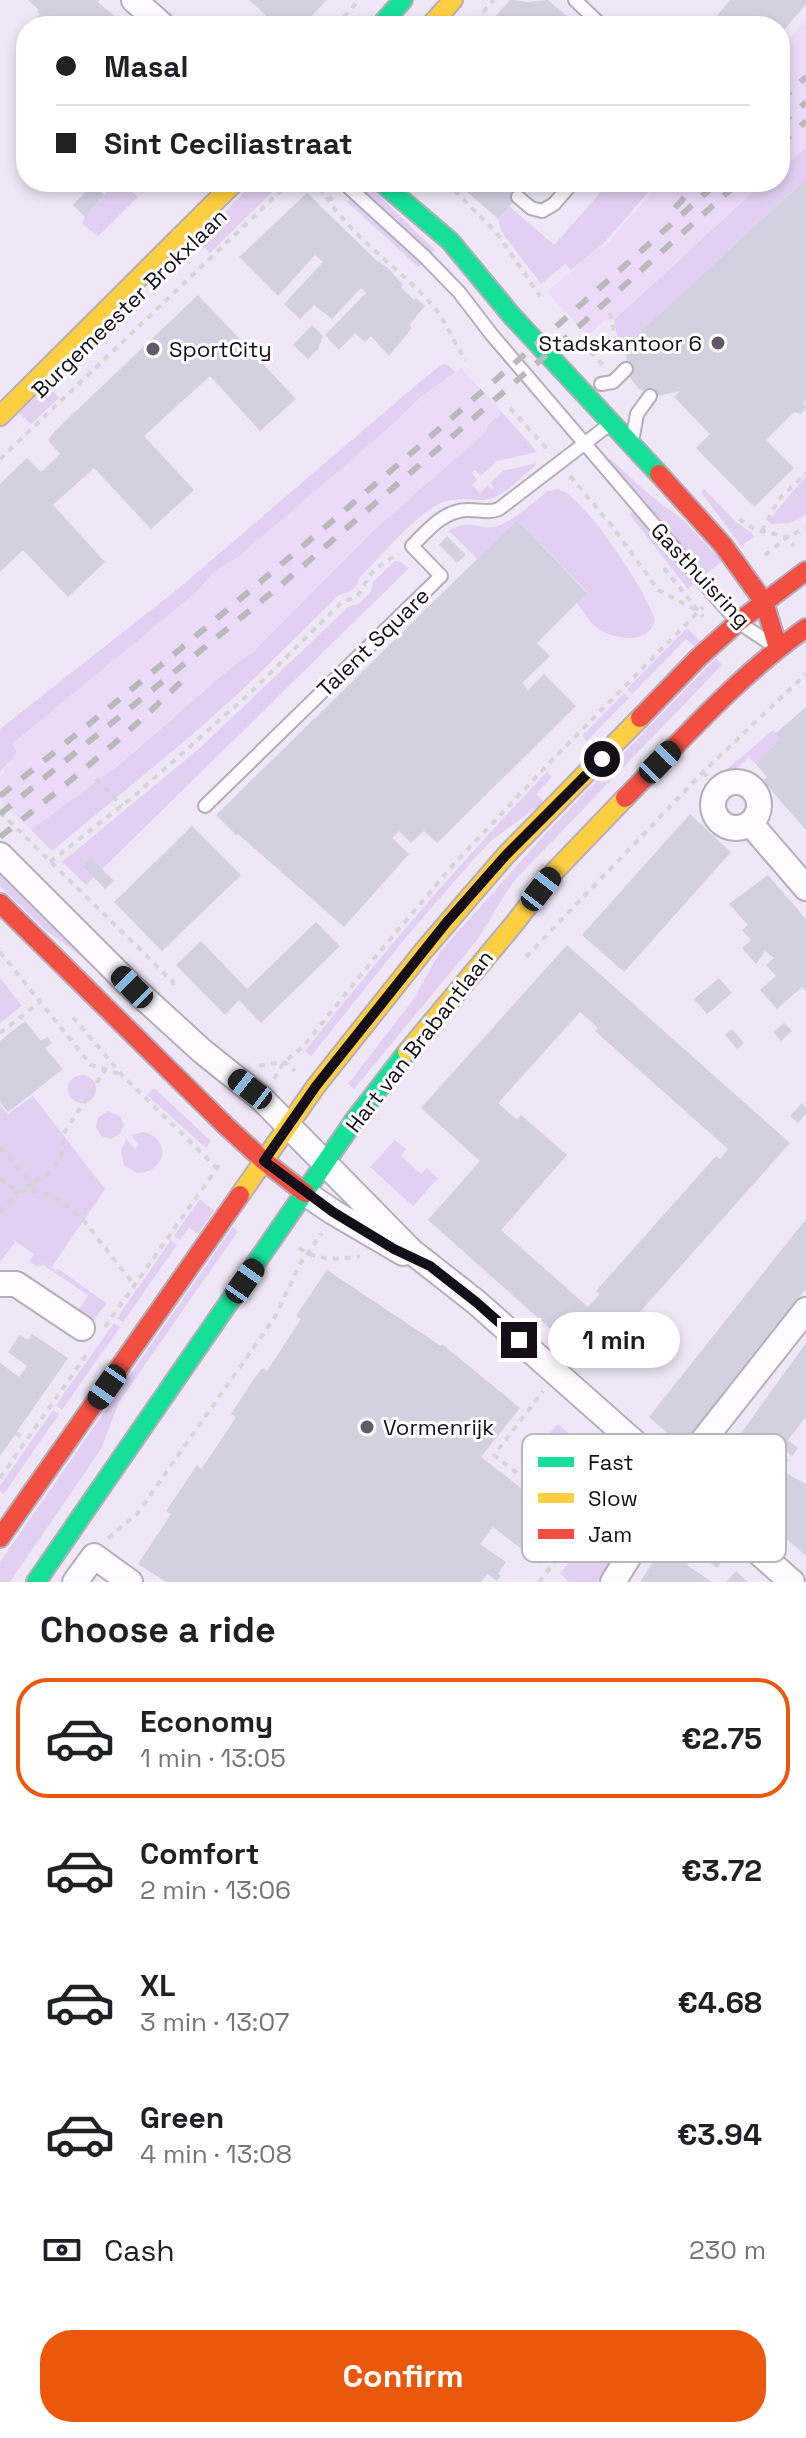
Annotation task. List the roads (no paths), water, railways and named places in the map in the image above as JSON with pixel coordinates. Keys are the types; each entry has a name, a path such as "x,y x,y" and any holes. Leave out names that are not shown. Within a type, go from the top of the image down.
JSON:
{"street":[{"path":"134,0 152,16"},
{"path":"389,16 403,0"},
{"path":"439,16 453,0"},
{"name":"Burgemeester Brokxlaan","path":"0,416 225,192"},
{"name":"Gasthuisring","path":"393,192 450,241 512,316 723,545 764,602 778,648"},
{"path":"0,1538 288,1125 404,974 506,855 698,658 738,622 806,571"},
{"name":"Hart van Brabantlaan","path":"36,1582 382,1081 555,871 724,696 778,648 806,628"},
{"path":"711,781 739,782 755,791 759,808 750,823 806,888"},
{"path":"0,855 132,987 202,1051 262,1099 411,1251 476,1302 624,1434"},
{"path":"0,903 264,1161 333,1212 394,1249 430,1266"},
{"path":"0,1284 16,1284 92,1336"},
{"path":"708,1434 806,1310"},
{"path":"75,1582 94,1556 130,1582"},
{"path":"613,1582 626,1562"},
{"path":"769,1562 792,1582"}],"lane":[{"path":"574,2 590,16"},
{"name":"Gasthuisring","path":"354,192 444,276 738,622 778,648"},
{"path":"518,197 531,208 542,211 554,204 564,192"},
{"path":"601,384 613,382 620,366"},
{"path":"632,444 637,414 650,396"},
{"path":"585,443 612,422"},
{"name":"Talent Square","path":"205,806 441,576 412,546 437,521 467,510 490,512 499,509 585,443"}],"railway":[{"path":"790,92 806,77"},
{"path":"790,116 806,102"},
{"path":"790,136 806,121"},
{"path":"675,208 689,192"},
{"path":"0,796 364,494 707,192"},
{"path":"0,814 281,585 567,337 728,192"},
{"path":"0,837 97,758 189,674"}],"place":[{"name":"Stadskantoor 6","path":"718,343"},
{"name":"SportCity","path":"153,349"},
{"name":"Vormenrijk","path":"367,1427"}]}
